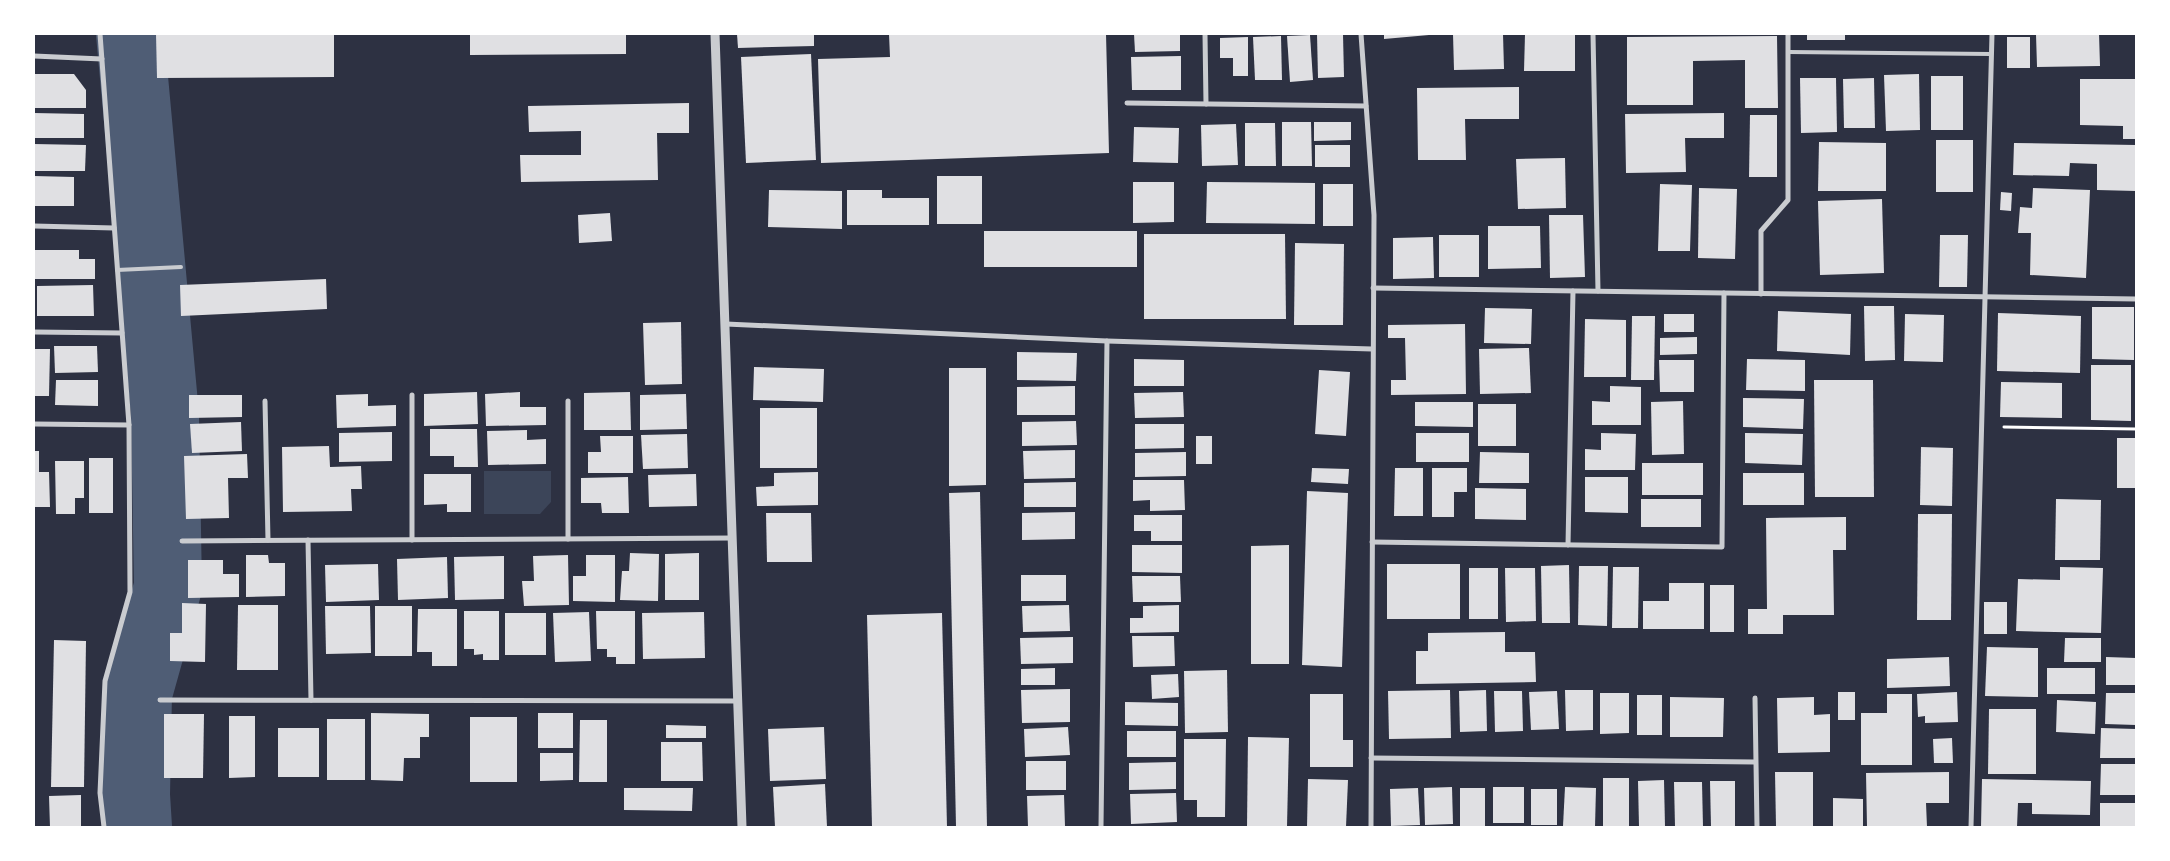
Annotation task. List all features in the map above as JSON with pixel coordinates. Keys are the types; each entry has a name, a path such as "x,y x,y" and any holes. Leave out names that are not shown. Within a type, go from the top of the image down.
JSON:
{"street":[{"path":"100,34 129,425 130,592 105,681 100,793 104,827"},
{"path":"715,34 742,827"},
{"path":"1205,34 1206,104"},
{"path":"1361,34 1374,216 1371,827"},
{"path":"1593,34 1598,291"},
{"path":"1761,294 1762,231 1788,200 1788,34"},
{"path":"1971,827 1992,34"},
{"path":"34,56 102,59"},
{"path":"1127,103 1366,106"},
{"path":"34,226 114,228"},
{"path":"1373,288 2136,299"},
{"path":"1568,545 1573,291"},
{"path":"1372,542 1722,547 1724,294"},
{"path":"726,324 1107,341 1372,349"},
{"path":"34,332 122,334"},
{"path":"1101,827 1107,341"},
{"path":"412,394 412,540"},
{"path":"265,401 268,540"},
{"path":"568,401 568,539"},
{"path":"34,424 129,425"},
{"path":"182,541 733,538"},
{"path":"308,540 311,700"},
{"path":"1755,698 1757,827"},
{"path":"160,700 738,701"},
{"path":"1371,758 1755,762"}],"lane":[{"path":"1788,52 1991,54"},
{"path":"117,270 181,267"}],"path":[{"path":"1981,427 2136,429"}],"shaded area":[{"path":"484,471 551,471 551,502 540,514 484,514"}],"building":[{"path":"156,34 334,34 334,77 157,78"},
{"path":"470,34 626,34 626,54 470,55"},
{"path":"737,34 814,34 814,46 738,48"},
{"path":"889,34 1106,34 1109,153 821,163 818,59 890,57"},
{"path":"1134,34 1180,34 1180,51 1135,52"},
{"path":"1317,34 1343,34 1344,77 1318,78"},
{"path":"1384,34 1429,34 1429,35 1384,39"},
{"path":"1453,34 1503,34 1504,69 1454,70"},
{"path":"1525,34 1575,34 1575,71 1524,71"},
{"path":"1807,34 1845,34 1845,40 1807,40"},
{"path":"2036,34 2099,34 2100,66 2037,67"},
{"path":"1310,35 1313,80 1290,82 1287,36"},
{"path":"1281,36 1282,80 1255,80 1253,37"},
{"path":"1777,36 1778,108 1745,108 1745,60 1693,61 1693,105 1627,105 1627,37"},
{"path":"1248,37 1248,76 1233,76 1233,58 1220,58 1220,38"},
{"path":"2007,37 2030,37 2030,68 2007,68"},
{"path":"811,54 816,160 746,163 741,57"},
{"path":"1181,56 1181,90 1132,90 1131,57"},
{"path":"34,74 74,74 86,90 86,108 34,108"},
{"path":"1919,74 1920,130 1886,131 1884,75"},
{"path":"1931,76 1963,76 1963,130 1931,130"},
{"path":"1800,78 1836,78 1837,132 1801,133"},
{"path":"1874,78 1875,128 1844,128 1843,79"},
{"path":"2080,79 2136,79 2136,139 2123,139 2123,126 2080,125"},
{"path":"1519,87 1519,119 1465,119 1466,160 1418,160 1417,88"},
{"path":"689,103 689,133 657,133 658,180 521,182 520,155 581,155 581,131 529,132 528,106"},
{"path":"34,113 84,114 84,138 34,138"},
{"path":"1724,113 1724,138 1685,138 1686,172 1626,173 1625,114"},
{"path":"1750,115 1777,115 1777,177 1749,177"},
{"path":"1282,122 1311,122 1312,166 1282,166"},
{"path":"1314,122 1351,122 1351,140 1314,141"},
{"path":"1245,123 1275,123 1276,166 1245,166"},
{"path":"1236,124 1238,165 1202,166 1201,125"},
{"path":"1134,127 1179,128 1178,163 1133,162"},
{"path":"1936,140 1973,140 1973,192 1936,192"},
{"path":"1819,142 1886,143 1886,191 1818,191"},
{"path":"2014,143 2136,145 2136,191 2097,190 2097,164 2070,163 2069,176 2013,175"},
{"path":"34,144 86,145 85,171 34,171"},
{"path":"1315,145 1350,145 1350,167 1315,167"},
{"path":"1565,158 1566,208 1518,209 1516,159"},
{"path":"34,176 74,177 74,206 34,206"},
{"path":"937,176 982,176 982,224 937,224"},
{"path":"1133,182 1174,182 1174,222 1133,223"},
{"path":"1207,182 1315,183 1315,224 1206,223"},
{"path":"1323,184 1353,184 1353,226 1323,226"},
{"path":"1660,184 1692,185 1690,251 1658,251"},
{"path":"1699,188 1737,189 1735,259 1698,258"},
{"path":"2033,188 2090,190 2086,278 2030,275 2031,233 2018,233 2020,207 2032,208"},
{"path":"769,190 842,191 842,229 768,227"},
{"path":"847,190 882,190 882,198 929,198 929,225 847,225"},
{"path":"2001,192 2012,193 2011,211 2000,210"},
{"path":"1882,199 1884,273 1820,275 1818,201"},
{"path":"610,213 612,241 579,243 578,215"},
{"path":"1549,215 1583,215 1585,277 1550,278"},
{"path":"1488,226 1540,226 1541,268 1488,269"},
{"path":"984,231 1137,231 1137,267 984,267"},
{"path":"1144,234 1285,234 1286,319 1144,319"},
{"path":"1439,235 1479,235 1479,277 1439,277"},
{"path":"1940,235 1968,235 1967,287 1939,287"},
{"path":"1433,237 1434,278 1393,279 1393,238"},
{"path":"1295,243 1344,244 1343,325 1294,325"},
{"path":"35,250 79,250 79,259 95,259 95,279 35,279"},
{"path":"326,279 327,309 181,316 180,285"},
{"path":"93,285 94,316 37,316 37,286"},
{"path":"1864,306 1894,306 1895,360 1865,361"},
{"path":"2092,307 2134,307 2134,360 2092,359"},
{"path":"1485,308 1532,309 1531,344 1484,343"},
{"path":"1778,311 1851,314 1850,355 1777,351"},
{"path":"1998,313 2081,316 2080,373 1997,371"},
{"path":"1664,314 1694,314 1694,332 1664,332"},
{"path":"1905,314 1944,315 1943,362 1904,361"},
{"path":"1632,316 1655,316 1654,380 1631,380"},
{"path":"1585,319 1626,320 1626,377 1584,377"},
{"path":"681,322 682,384 645,385 643,323"},
{"path":"1465,324 1466,394 1391,395 1391,380 1406,380 1405,338 1388,338 1388,325"},
{"path":"1697,337 1697,354 1660,355 1660,338"},
{"path":"54,346 97,346 98,372 55,373"},
{"path":"1529,348 1531,393 1480,394 1479,349"},
{"path":"34,349 50,349 49,396 34,396"},
{"path":"1017,352 1077,353 1076,381 1017,380"},
{"path":"1134,359 1184,360 1184,386 1134,386"},
{"path":"1747,359 1805,360 1805,391 1746,390"},
{"path":"1659,360 1694,360 1694,392 1660,392"},
{"path":"2091,365 2131,365 2131,421 2091,420"},
{"path":"754,367 824,369 823,402 753,400"},
{"path":"949,368 986,368 986,485 949,486"},
{"path":"1319,370 1350,372 1346,436 1315,434"},
{"path":"56,380 98,380 98,406 55,405"},
{"path":"1814,380 1873,380 1874,497 1815,497"},
{"path":"2001,382 2062,383 2062,418 2000,417"},
{"path":"1075,386 1075,415 1017,415 1017,387"},
{"path":"1610,386 1641,387 1641,425 1592,425 1592,401 1610,402"},
{"path":"477,392 478,424 424,426 424,394"},
{"path":"520,392 520,407 546,407 546,425 486,426 485,394"},
{"path":"630,392 631,430 584,430 584,393"},
{"path":"1183,392 1184,417 1135,418 1134,393"},
{"path":"368,394 368,406 396,405 396,426 337,428 336,395"},
{"path":"686,394 687,429 640,430 640,395"},
{"path":"189,395 242,395 242,417 189,418"},
{"path":"1743,398 1804,399 1803,429 1743,427"},
{"path":"1683,401 1684,454 1652,455 1651,402"},
{"path":"1415,402 1473,402 1473,427 1415,426"},
{"path":"1478,404 1516,404 1516,446 1478,446"},
{"path":"760,408 817,408 817,468 760,468"},
{"path":"1076,421 1077,445 1022,446 1022,422"},
{"path":"241,422 242,451 192,453 190,424"},
{"path":"1135,424 1184,424 1184,448 1135,449"},
{"path":"430,429 477,429 478,467 454,467 454,456 430,456"},
{"path":"527,430 527,440 546,439 546,464 488,465 487,431"},
{"path":"392,432 392,461 339,462 339,433"},
{"path":"1416,433 1469,433 1469,462 1416,462"},
{"path":"1601,433 1636,434 1635,470 1585,470 1585,449 1601,450"},
{"path":"1745,433 1803,434 1802,465 1745,463"},
{"path":"687,434 688,468 643,469 641,435"},
{"path":"600,436 633,436 633,473 588,473 588,452 601,452"},
{"path":"1196,436 1212,436 1212,464 1196,464"},
{"path":"2117,438 2136,438 2136,488 2117,488"},
{"path":"329,446 330,467 361,466 362,489 351,489 352,511 283,512 282,447"},
{"path":"1921,447 1953,448 1952,506 1920,505"},
{"path":"1075,450 1075,478 1024,479 1023,451"},
{"path":"34,451 39,451 39,472 49,472 50,507 34,507"},
{"path":"1186,452 1186,476 1135,477 1135,453"},
{"path":"1480,452 1529,453 1529,483 1479,483"},
{"path":"247,454 248,478 228,478 229,518 186,519 184,456"},
{"path":"89,458 113,458 113,513 89,513"},
{"path":"55,461 84,461 84,498 75,498 75,514 56,514"},
{"path":"1642,463 1703,463 1703,495 1642,495"},
{"path":"1312,468 1349,469 1348,484 1311,482"},
{"path":"1395,468 1423,468 1423,516 1394,516"},
{"path":"1432,468 1467,468 1467,492 1454,492 1454,517 1432,517"},
{"path":"818,472 818,505 757,506 756,487 774,486 774,473"},
{"path":"1743,473 1804,473 1804,505 1743,505"},
{"path":"424,474 471,474 471,512 447,512 447,504 424,505"},
{"path":"696,474 697,506 649,507 648,475"},
{"path":"628,477 629,513 602,513 601,503 581,503 581,478"},
{"path":"1585,477 1628,477 1628,513 1585,512"},
{"path":"1133,480 1184,480 1185,510 1150,511 1150,500 1133,501"},
{"path":"1076,482 1076,507 1024,507 1024,483"},
{"path":"1475,488 1526,489 1526,520 1475,519"},
{"path":"1307,491 1348,493 1342,667 1302,665"},
{"path":"980,492 987,827 956,827 949,493"},
{"path":"1641,499 1701,499 1701,527 1641,527"},
{"path":"2056,499 2101,500 2100,560 2055,560"},
{"path":"1075,512 1075,539 1022,540 1022,513"},
{"path":"766,513 811,513 812,562 767,562"},
{"path":"1918,514 1952,514 1951,620 1917,620"},
{"path":"1134,515 1182,515 1182,541 1151,541 1151,531 1134,531"},
{"path":"1846,517 1846,550 1833,550 1834,615 1783,615 1783,634 1748,634 1748,609 1767,609 1766,518"},
{"path":"1132,545 1182,545 1182,573 1132,572"},
{"path":"1289,545 1289,664 1251,664 1251,546"},
{"path":"630,553 659,554 658,601 620,600 622,571 629,571"},
{"path":"699,553 699,600 665,600 665,554"},
{"path":"246,555 268,555 269,563 285,563 285,596 246,597"},
{"path":"568,555 569,605 524,606 522,581 534,581 533,556"},
{"path":"586,555 615,555 615,602 573,601 573,576 586,576"},
{"path":"504,556 504,599 455,600 454,557"},
{"path":"447,557 448,598 398,600 397,559"},
{"path":"188,560 223,560 223,574 239,574 239,597 188,598"},
{"path":"378,564 379,600 326,602 325,565"},
{"path":"1387,564 1460,564 1460,619 1387,619"},
{"path":"1569,565 1570,623 1542,623 1541,566"},
{"path":"1579,566 1608,566 1607,626 1578,625"},
{"path":"1613,567 1639,567 1638,628 1612,628"},
{"path":"2060,567 2103,568 2101,633 2016,631 2018,579 2060,580"},
{"path":"1469,568 1498,568 1498,619 1469,619"},
{"path":"1505,568 1535,568 1536,621 1506,622"},
{"path":"1021,575 1066,575 1066,601 1021,601"},
{"path":"1132,576 1180,576 1181,602 1133,602"},
{"path":"1669,583 1704,583 1704,629 1643,629 1643,601 1669,601"},
{"path":"1710,585 1734,585 1734,632 1710,632"},
{"path":"1984,602 2007,602 2007,634 1984,634"},
{"path":"182,603 206,604 205,662 170,661 170,633 182,633"},
{"path":"238,605 278,605 278,670 237,670"},
{"path":"1069,605 1070,631 1023,632 1022,606"},
{"path":"1179,605 1179,632 1130,633 1130,618 1143,618 1143,606"},
{"path":"325,606 370,606 371,653 326,654"},
{"path":"375,606 412,606 412,656 375,656"},
{"path":"418,609 457,609 457,666 432,666 432,652 417,652"},
{"path":"464,611 499,611 499,660 483,660 483,654 474,655 474,649 464,649"},
{"path":"596,611 635,611 635,664 616,664 616,657 607,657 607,649 597,649"},
{"path":"589,612 591,661 555,662 553,613"},
{"path":"704,612 705,658 643,659 642,613"},
{"path":"505,613 546,613 546,655 505,655"},
{"path":"942,613 947,827 872,827 867,615"},
{"path":"1505,632 1505,652 1535,652 1536,682 1416,684 1416,651 1428,651 1428,633"},
{"path":"1132,636 1174,636 1175,666 1133,667"},
{"path":"1073,637 1073,663 1021,664 1020,638"},
{"path":"2065,638 2101,638 2101,662 2064,662"},
{"path":"54,640 86,641 84,787 51,787"},
{"path":"1987,647 2038,648 2038,697 1985,696"},
{"path":"1949,657 1950,686 1887,688 1887,659"},
{"path":"2106,657 2136,658 2136,685 2106,685"},
{"path":"1055,668 1055,685 1021,685 1021,669"},
{"path":"2047,668 2095,668 2095,694 2047,694"},
{"path":"1227,670 1228,732 1185,733 1184,671"},
{"path":"1178,674 1179,697 1152,699 1151,675"},
{"path":"1070,689 1070,722 1022,723 1021,690"},
{"path":"1450,690 1451,738 1389,739 1388,691"},
{"path":"1486,690 1487,731 1460,732 1459,691"},
{"path":"1565,690 1593,690 1593,730 1566,731"},
{"path":"1494,691 1522,691 1523,731 1495,732"},
{"path":"1557,691 1559,729 1531,730 1529,692"},
{"path":"1838,692 1855,692 1855,720 1838,720"},
{"path":"1957,692 1958,722 1925,723 1925,716 1918,717 1917,694"},
{"path":"1600,693 1629,693 1629,733 1600,734"},
{"path":"2106,693 2136,693 2136,725 2105,724"},
{"path":"1310,694 1343,694 1343,740 1353,740 1353,767 1310,767"},
{"path":"1887,694 1912,694 1912,765 1861,765 1861,713 1887,713"},
{"path":"1637,695 1662,695 1662,735 1637,735"},
{"path":"1670,697 1724,698 1723,737 1670,737"},
{"path":"1814,697 1814,715 1830,714 1830,752 1778,753 1777,698"},
{"path":"2057,700 2096,702 2095,734 2056,732"},
{"path":"1125,702 1178,703 1178,726 1125,725"},
{"path":"1989,709 2036,709 2036,774 1988,774"},
{"path":"371,713 429,714 429,737 420,737 420,758 404,758 403,781 371,780"},
{"path":"538,713 573,713 573,748 538,748"},
{"path":"164,714 204,714 203,778 164,778"},
{"path":"229,716 255,716 255,777 229,778"},
{"path":"470,717 517,717 517,782 470,782"},
{"path":"327,719 365,719 365,780 327,780"},
{"path":"580,720 607,720 607,782 579,782"},
{"path":"666,725 706,726 706,738 666,738"},
{"path":"824,727 826,779 770,781 768,729"},
{"path":"1068,727 1070,755 1025,757 1024,729"},
{"path":"278,728 319,728 319,777 278,777"},
{"path":"2101,728 2136,729 2136,758 2100,758"},
{"path":"1127,731 1176,731 1176,757 1127,757"},
{"path":"1248,737 1289,738 1287,827 1247,827"},
{"path":"1952,738 1953,763 1934,763 1933,739"},
{"path":"1184,739 1226,739 1225,817 1197,817 1197,800 1184,800"},
{"path":"661,742 702,742 703,781 661,781"},
{"path":"540,753 573,753 573,780 540,781"},
{"path":"1026,761 1066,761 1066,790 1026,790"},
{"path":"1176,762 1176,789 1129,790 1129,763"},
{"path":"2101,764 2136,764 2136,795 2100,795"},
{"path":"1775,772 1813,772 1813,827 1776,827"},
{"path":"1949,772 1949,803 1926,803 1927,827 1867,827 1866,773"},
{"path":"1603,778 1629,778 1629,827 1603,827"},
{"path":"1308,779 1348,780 1346,827 1307,827"},
{"path":"1982,779 2091,781 2090,815 2032,814 2032,803 2018,803 2017,827 1981,827"},
{"path":"1664,780 1665,827 1639,827 1638,781"},
{"path":"1710,781 1735,781 1735,827 1711,827"},
{"path":"1674,782 1702,782 1703,827 1675,827"},
{"path":"825,784 827,827 775,827 773,787"},
{"path":"1452,787 1453,824 1425,825 1424,788"},
{"path":"1493,787 1524,787 1524,823 1493,823"},
{"path":"1565,787 1596,788 1595,827 1563,826"},
{"path":"624,788 693,788 692,811 624,810"},
{"path":"1418,788 1420,825 1391,826 1390,789"},
{"path":"1460,788 1485,788 1485,826 1460,826"},
{"path":"1531,789 1557,789 1557,825 1531,825"},
{"path":"1176,793 1177,822 1131,824 1130,794"},
{"path":"81,795 81,827 50,827 49,796"},
{"path":"1064,795 1065,827 1028,827 1027,796"},
{"path":"1833,798 1863,799 1863,827 1833,827"},
{"path":"2100,803 2136,803 2136,827 2100,827"}],"waterway":[{"path":"130,34 165,415 168,587 138,694 136,795 138,827"}]}
